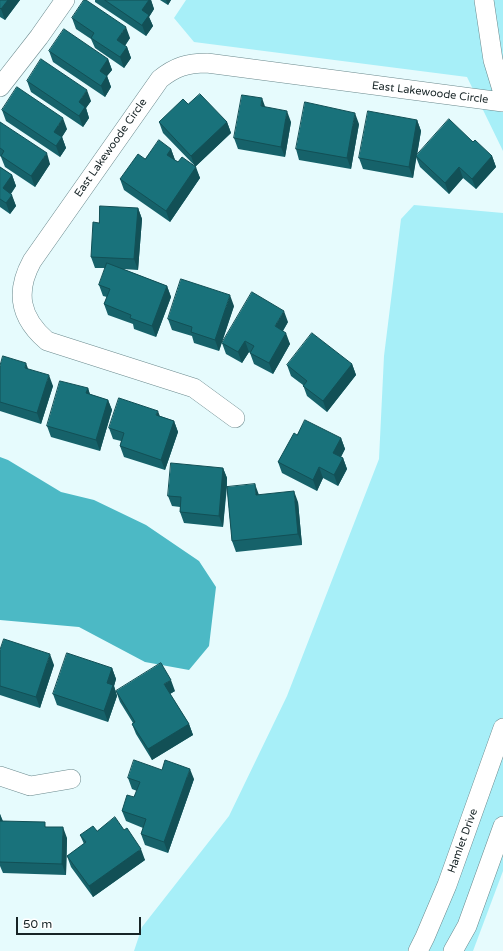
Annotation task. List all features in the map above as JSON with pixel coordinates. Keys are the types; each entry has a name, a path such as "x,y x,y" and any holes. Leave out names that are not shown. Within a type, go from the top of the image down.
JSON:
{"street":[{"path":"0,87 39,37 65,0"},
{"path":"484,0 493,60 503,93"},
{"name":"East Lakewoode Circle","path":"235,418 194,388 47,341 37,333 24,310 22,285 26,272 32,261 160,80 170,71 182,66 194,63 207,63 503,102"},
{"name":"Hamlet Drive","path":"418,951 447,885 503,728"},
{"path":"0,776 30,786 71,779"},
{"path":"453,951 467,926 503,826"}],"shaded area":[{"path":"186,0 503,0 503,151 467,77 194,42 174,18"},
{"path":"414,205 503,213 503,871 473,951 134,951 142,927 229,816 287,696 379,459 384,356 401,219"},
{"path":"0,457 8,460 61,492 94,500 146,525 199,561 216,587 209,646 189,670 145,662 79,627 0,620"}],"building":[{"path":"0,0 8,0 1,9 0,8"},
{"path":"84,0 126,27 117,40 127,47 120,57 91,38 94,33 72,18"},
{"path":"105,0 149,0 142,10 149,15 142,25"},
{"path":"64,29 108,59 100,71 107,76 101,86 49,51"},
{"path":"41,59 87,90 79,102 85,107 79,116 27,81"},
{"path":"17,87 63,118 54,132 62,137 56,146 2,110"},
{"path":"200,94 227,122 191,156 159,122 183,99 188,104"},
{"path":"242,95 262,98 261,106 287,111 281,147 234,138"},
{"path":"305,102 355,113 347,158 296,149"},
{"path":"368,111 417,120 409,167 359,158"},
{"path":"449,119 473,142 475,140 492,156 472,179 459,167 445,183 416,156"},
{"path":"0,122 47,153 31,176 1,156 4,151 0,148"},
{"path":"159,140 171,149 167,155 178,162 182,157 196,167 166,211 120,179 138,154 145,159"},
{"path":"0,167 12,175 3,188 12,195 6,203 0,199"},
{"path":"100,206 138,208 134,259 91,257 93,222 99,223"},
{"path":"107,263 167,286 152,326 130,318 131,315 104,304 110,289 99,285"},
{"path":"181,279 230,295 215,340 191,332 192,327 168,319"},
{"path":"252,292 284,311 275,326 286,333 269,363 250,353 254,346 245,341 238,352 222,343"},
{"path":"312,333 352,364 323,401 303,386 307,381 287,365"},
{"path":"3,356 26,363 25,368 49,375 37,413 0,402 0,366"},
{"path":"60,381 88,388 86,393 108,400 96,440 47,426"},
{"path":"119,398 158,411 156,415 174,421 161,460 120,446 124,433 109,428"},
{"path":"305,420 341,438 333,453 343,458 334,475 319,467 313,480 278,462 294,433 297,435"},
{"path":"171,463 223,468 219,516 180,512 181,497 168,496"},
{"path":"255,484 256,495 294,491 298,534 232,541 227,487"},
{"path":"4,639 50,654 36,697 0,686 0,650"},
{"path":"67,653 112,668 107,683 113,685 104,711 53,694"},
{"path":"161,663 171,680 164,684 189,724 148,749 132,724 135,722 116,691"},
{"path":"134,760 162,770 165,760 190,769 164,842 141,834 146,819 122,811 127,795 134,797 140,782 128,778"},
{"path":"115,817 124,830 127,828 141,849 89,886 67,856 86,842 80,835 93,826 97,831"},
{"path":"0,821 45,822 45,827 63,827 62,864 0,862"}]}
